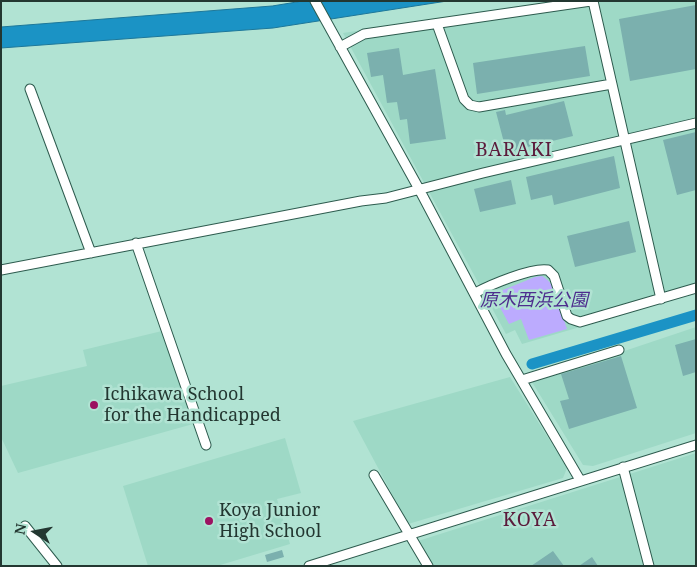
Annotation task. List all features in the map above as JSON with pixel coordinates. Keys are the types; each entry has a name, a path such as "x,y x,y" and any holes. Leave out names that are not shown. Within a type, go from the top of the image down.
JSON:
{"street":[{"path":"314,1 419,189 522,380 580,480"},
{"path":"340,47 361,35 592,1 662,299"},
{"path":"437,24 464,99 472,106 479,107 612,84"},
{"path":"30,89 91,253"},
{"path":"1,270 136,243 386,198 696,123"},
{"path":"136,243 206,445"},
{"path":"474,293 493,284 543,269 548,270 554,276 565,311 571,319 584,321 696,288"},
{"path":"522,380 619,350"},
{"path":"309,566 696,445"},
{"path":"623,467 648,565"},
{"path":"374,475 428,566"},
{"path":"25,526 57,566"}],"shaded area":[{"path":"554,1 696,1 696,293 522,344 515,330 506,334 343,33"},
{"path":"696,327 696,433 593,466 583,465 532,382"},
{"name":"Ichikawa School for the Handicapped","path":"162,331 193,424 18,473 1,437 1,386 87,366 83,350"},
{"path":"510,377 567,468 563,478 408,524 353,421"},
{"name":"Koya Junior High School","path":"285,438 301,493 277,499 290,544 217,566 148,566 123,486"},
{"path":"696,453 696,566 432,566 418,541"}],"green space":[{"name":"原木西浜公園","path":"542,276 548,280 556,292 567,329 529,340 521,319 509,324 496,300 498,292"}],"water":[{"path":"303,1 447,1 273,28 1,48 1,27 272,6"}],"building":[{"path":"696,5 696,69 630,81 619,19"},
{"path":"585,46 590,76 477,94 473,63"},
{"path":"399,48 403,75 435,69 446,139 410,144 407,119 400,120 397,102 387,103 383,75 371,77 367,53"},
{"path":"564,101 573,136 515,150 516,156 508,158 496,112 505,110 506,115"},
{"path":"696,132 696,190 677,195 663,140"},
{"path":"614,156 620,188 554,205 552,195 531,200 526,177"},
{"path":"511,180 516,204 480,212 474,189"},
{"path":"629,221 636,252 575,267 567,236"},
{"path":"696,339 696,372 683,376 675,345"},
{"path":"621,356 637,408 569,429 560,401 569,399 561,374"},
{"path":"282,550 284,557 267,562 265,555"},
{"path":"553,551 564,566 531,566"},
{"path":"592,557 598,566 579,566"}],"waterway":[{"path":"532,364 696,315"}],"place":[{"name":"Ichikawa School for the Handicapped","path":"94,405"},
{"name":"Koya Junior High School","path":"209,521"}],"district":[{"name":"BARAKI","path":"514,151"},
{"name":"KOYA","path":"530,521"}]}
